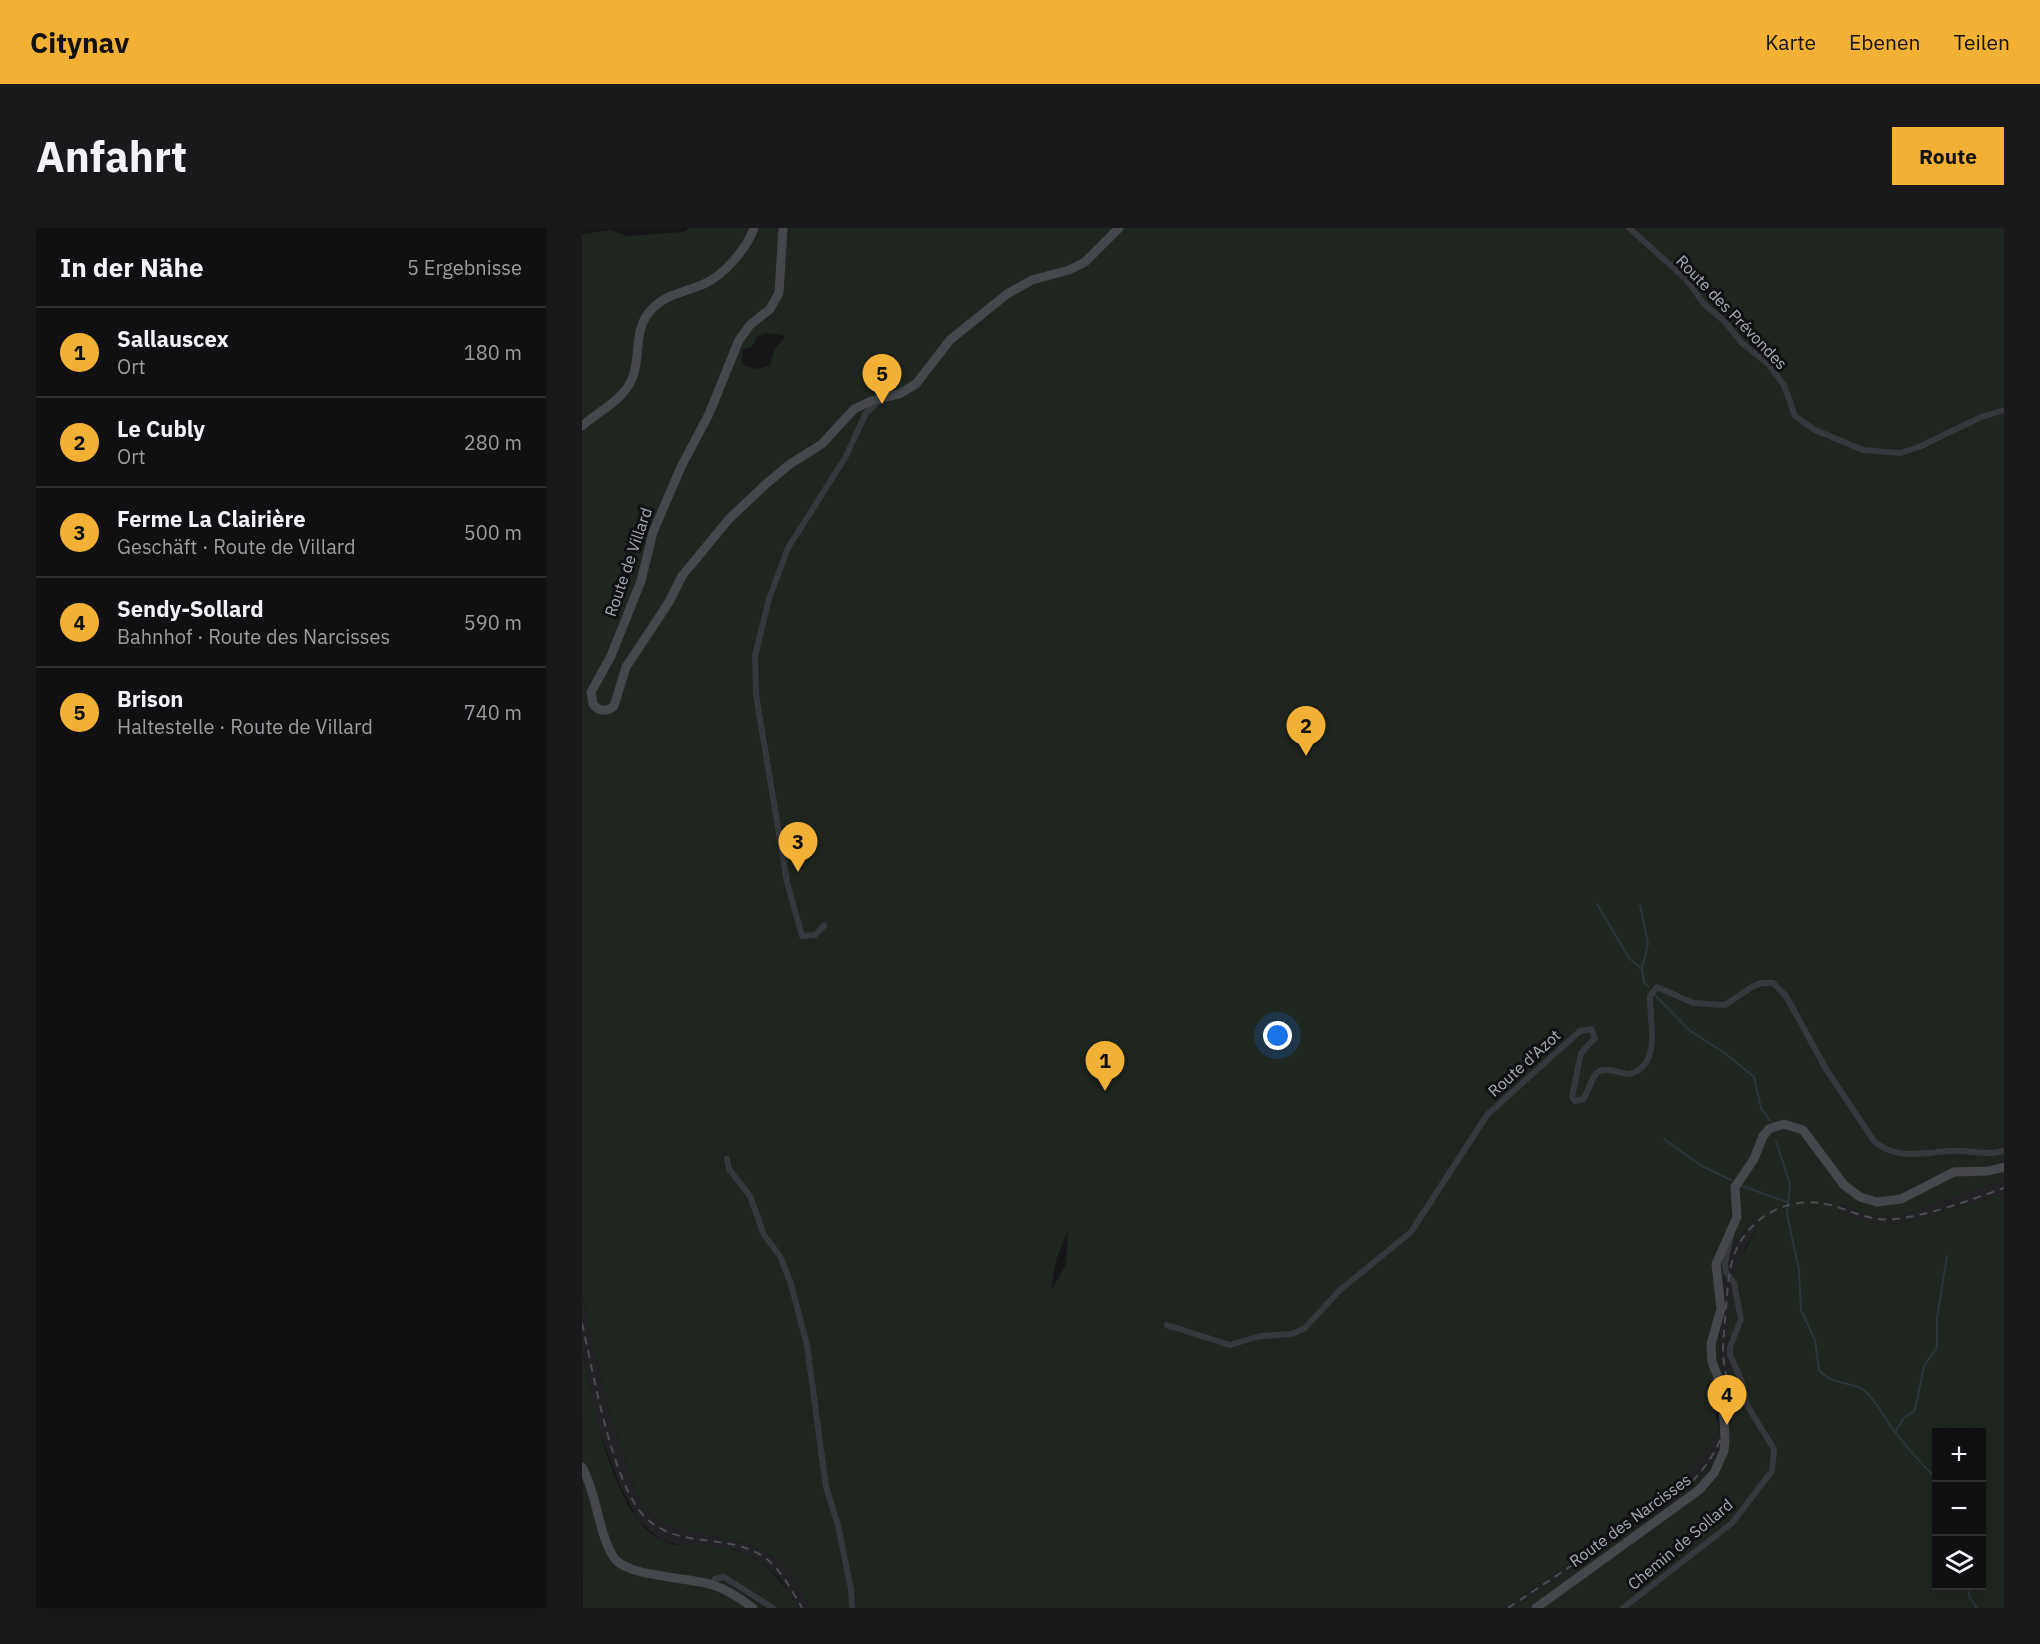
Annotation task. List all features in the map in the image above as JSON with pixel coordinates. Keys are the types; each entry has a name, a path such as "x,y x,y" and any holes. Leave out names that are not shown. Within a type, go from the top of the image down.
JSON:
{"street":[{"path":"582,426 615,400 630,382 635,370 640,329 651,309 670,296 713,279 742,249 754,228"},
{"name":"Route de Villard","path":"783,228 778,293 770,309 750,325 739,340 709,414 681,467 653,532 644,572 612,656 591,692 596,708 606,710 614,706 629,662 669,602 688,567 729,519 775,475 827,440 854,409 899,394 915,384 950,340 1007,294 1032,280 1069,270 1085,262 1119,228"},
{"name":"Route des Prévondes","path":"1629,228 1686,279 1704,304 1725,322 1742,343 1768,364 1784,385 1795,416 1815,430 1863,450 1900,453 1919,447 1981,417 2004,410"},
{"path":"824,926 809,937 802,936 787,882 756,695 755,656 769,599 788,548 845,458 866,413 880,399"},
{"name":"Route d'Azot","path":"1167,1325 1230,1345 1260,1336 1292,1334 1305,1328 1340,1290 1411,1232 1487,1115 1580,1031 1591,1029 1595,1038 1581,1053 1573,1090 1575,1101 1581,1101 1586,1096 1591,1079 1599,1071 1610,1070 1630,1074 1640,1068 1651,1047 1653,1032 1650,996 1658,987 1693,1003 1725,1005 1752,987 1761,983 1773,983 1786,996 1827,1069 1874,1141 1882,1148 1906,1154 1962,1151 1986,1155 2004,1151"},
{"name":"Route des Narcisses","path":"1536,1608 1699,1490 1714,1473 1724,1451 1725,1439 1722,1387 1712,1362 1711,1344 1721,1309 1716,1264 1718,1254 1731,1235 1737,1217 1735,1187 1754,1159 1762,1136 1776,1125 1788,1125 1803,1131 1844,1185 1860,1197 1877,1202 1901,1199 1954,1172 2004,1167"},
{"path":"727,1159 729,1169 750,1196 764,1235 780,1256 791,1284 807,1345 826,1486 838,1525 851,1589 852,1608"},
{"name":"Chemin de Sollard","path":"1623,1608 1732,1523 1773,1471 1774,1449 1747,1405 1741,1379 1730,1356 1730,1347 1741,1319 1734,1283 1726,1272 1725,1264 1731,1235"},
{"path":"582,1467 594,1494 609,1548 620,1563 632,1569 712,1585 730,1592 753,1608"},
{"path":"712,1585 715,1579 724,1577 773,1608"}],"shaded area":[{"path":"689,228 2004,228 2004,1180 1895,1218 1866,1214 1840,1204 1838,1212 1866,1222 1897,1224 2004,1194 2004,1608 1513,1608 1677,1500 1710,1467 1721,1448 1735,1392 1727,1345 1732,1289 1737,1264 1758,1227 1756,1216 1734,1245 1724,1276 1719,1345 1726,1398 1707,1384 1720,1431 1683,1478 1608,1529 1573,1562 1503,1608 811,1608 789,1570 778,1559 751,1545 668,1525 652,1515 641,1503 609,1411 582,1294 582,234 611,230 627,236 684,232","holes":["765,333 783,335 785,338 775,348 770,365 758,369 744,366 741,360 743,349 752,347 757,337","1068,1230 1066,1265 1051,1290 1056,1260"]},
{"path":"2004,1180 2004,1194 1897,1224 1866,1222 1838,1213 1839,1204 1867,1214 1895,1218"},
{"path":"1757,1215 1758,1227 1745,1247 1727,1345 1735,1392 1721,1448 1710,1467 1677,1500 1513,1608 1503,1608 1573,1562 1608,1529 1683,1478 1720,1431 1724,1380 1719,1345 1724,1276 1734,1245"},
{"path":"582,1294 609,1411 641,1503 668,1525 751,1545 778,1559 789,1570 811,1608 799,1608 780,1578 755,1558 735,1549 690,1547 662,1541 638,1520 620,1485 597,1424 582,1349"},
{"path":"582,1349 598,1425 607,1454 629,1506 643,1526 660,1540 670,1543 719,1547 748,1555 770,1570 799,1608 583,1608"}],"waterway":[{"path":"1597,904 1629,958 1642,969 1644,983 1649,987"},
{"path":"1640,905 1648,944 1642,969"},
{"path":"1654,994 1689,1030 1726,1054 1754,1077 1761,1108 1770,1121"},
{"path":"1664,1139 1700,1165 1731,1180"},
{"path":"1776,1141 1790,1184 1787,1214 1799,1270 1801,1310 1815,1340 1819,1370 1831,1379 1854,1385 1865,1391 1876,1403 1900,1439 1932,1474"},
{"path":"1742,1186 1787,1202"},
{"path":"1896,1431 1903,1419 1915,1410 1924,1366 1937,1347 1937,1318 1947,1256"},
{"path":"1968,1590 1977,1608"}],"railway":[{"path":"1508,1608 1673,1498 1695,1478 1713,1455 1725,1428 1728,1414 1729,1393 1723,1339 1730,1271 1740,1242 1753,1225 1773,1211 1797,1203 1822,1203 1871,1218 1887,1220 1936,1211 2004,1188"},
{"path":"582,1323 613,1454 633,1501 645,1517 674,1534 754,1551 768,1560 778,1571 802,1608"}],"place":[{"name":"Brison","path":"882,404"},
{"name":"Le Cubly","path":"1306,756"},
{"name":"Ferme La Clairière","path":"798,872"},
{"name":"Sallauscex","path":"1105,1091"},
{"name":"Sendy-Sollard","path":"1727,1425"}]}
